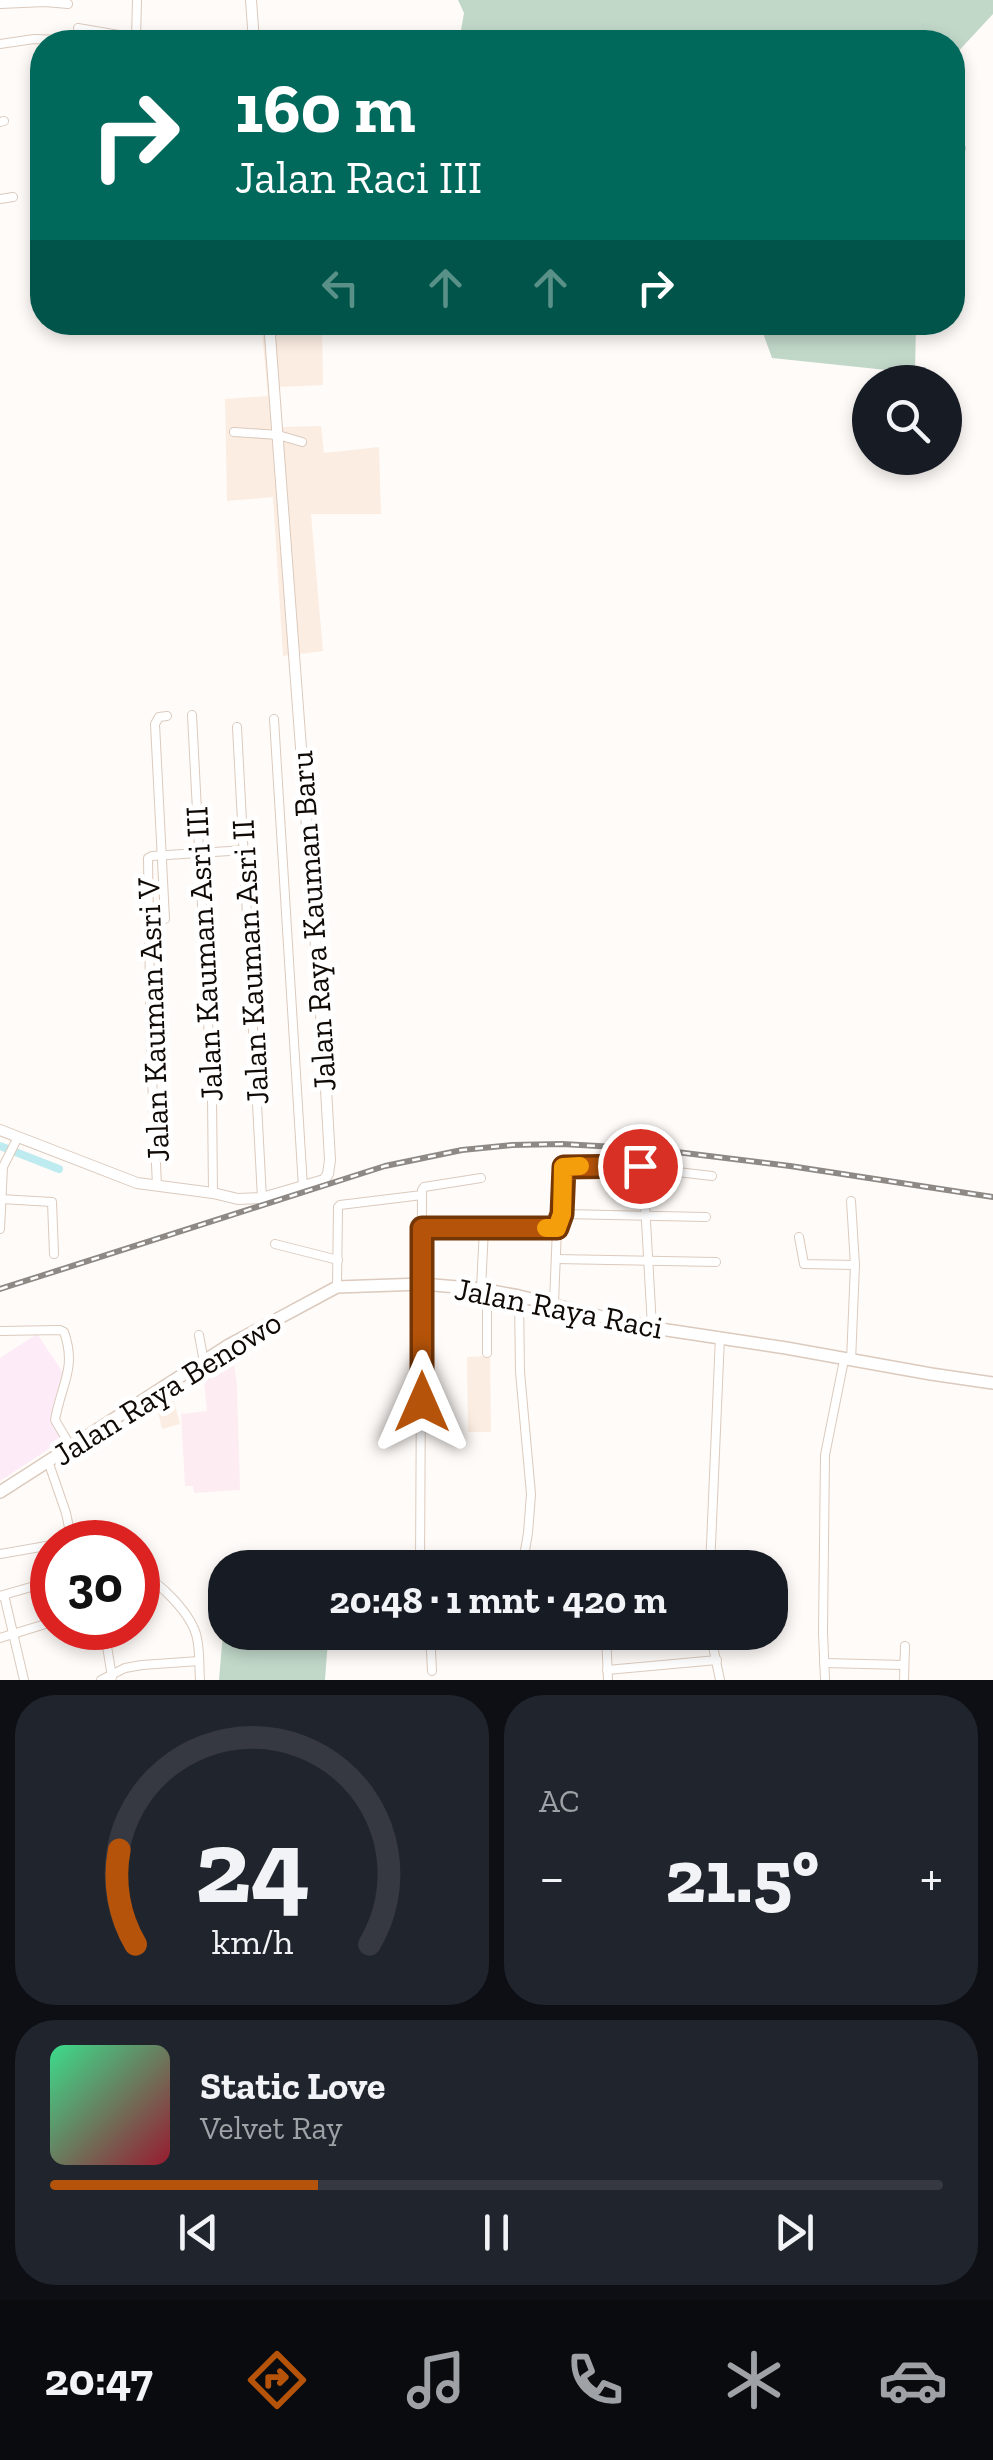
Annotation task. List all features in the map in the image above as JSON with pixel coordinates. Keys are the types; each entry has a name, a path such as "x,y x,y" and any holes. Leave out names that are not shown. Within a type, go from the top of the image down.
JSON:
{"main road":[{"name":"Jalan Raya Raci","path":"338,1288 422,1284 484,1290 652,1327 993,1382"},
{"name":"Jalan Raya Benowo","path":"0,1492 238,1340 338,1288"}],"street":[{"path":"136,30 137,0"},
{"path":"250,0 253,30"},
{"path":"0,4 68,4"},
{"path":"78,28 88,30"},
{"path":"0,44 30,40"},
{"path":"0,199 13,197"},
{"name":"Jalan Raya Kauman Baru","path":"271,335 330,1160 324,1180 303,1187"},
{"path":"234,432 278,435 302,442"},
{"name":"Jalan Kauman Asri III","path":"192,715 212,1097 212,1193"},
{"path":"165,920 157,856 155,724 167,716"},
{"path":"0,1130 16,1140 137,1184 238,1199 262,1198 303,1187 274,719"},
{"name":"Jalan Kauman Asri II","path":"238,727 262,1198"},
{"path":"157,856 245,850"},
{"name":"Jalan Kauman Asri V","path":"157,856 148,858 151,1056 158,1187"},
{"path":"0,1229 3,1167 16,1140"},
{"path":"554,1303 564,1166 642,1168 712,1176"},
{"path":"642,1168 652,1327"},
{"path":"420,1550 422,1195 424,1187 480,1178"},
{"path":"338,1288 340,1206 422,1195"},
{"path":"0,1199 53,1203 54,1254"},
{"path":"824,1680 826,1455 848,1360 855,1265 851,1201"},
{"path":"562,1214 706,1217"},
{"path":"422,1228 557,1228"},
{"path":"484,1228 487,1353"},
{"path":"799,1237 804,1264 855,1265"},
{"path":"274,1244 338,1260"},
{"path":"556,1259 716,1262"},
{"path":"519,1296 521,1388 531,1494 525,1550"},
{"path":"0,1330 64,1332 71,1359 55,1420 71,1447"},
{"path":"199,1335 204,1362"},
{"path":"711,1550 720,1338"},
{"path":"48,1461 67,1520"},
{"path":"0,1554 30,1549"},
{"path":"160,1586 196,1634 200,1680"},
{"path":"24,1680 2,1596 30,1588"},
{"path":"0,1638 30,1629"},
{"path":"904,1680 905,1646"},
{"path":"108,1650 113,1678"},
{"path":"431,1650 432,1671"},
{"path":"606,1650 607,1675 717,1660"},
{"path":"714,1650 720,1680"},
{"path":"102,1680 113,1678 126,1668 198,1661"},
{"path":"824,1663 904,1665"}],"shaded area":[{"path":"262,335 322,335 323,385 278,387 282,427 321,426 324,453 379,447 381,514 311,514 323,651 283,656 273,497 227,501 225,399 268,396"},
{"path":"37,1334 64,1374 56,1397 54,1421 61,1441 0,1481 0,1358"},
{"path":"232,1348 240,1490 194,1493 193,1486 185,1486 181,1414 207,1411 204,1381 198,1367"},
{"path":"490,1356 491,1432 468,1432 467,1357"},
{"path":"171,1390 180,1424 162,1429 155,1399"}],"green space":[{"path":"458,0 993,0 993,14 965,44 965,30 461,30 464,13"},
{"path":"764,335 916,335 915,365 852,366 772,358"},
{"path":"222,1650 327,1650 325,1680 219,1680"}],"waterway":[{"path":"0,1146 59,1169"}],"railway":[{"path":"0,1289 385,1166 462,1150 512,1145 652,1149 993,1197"}],"slow traffic":[{"path":"546,1228 557,1228 562,1214 563,1167 580,1166"}],"route":[{"path":"422,1402 422,1228 557,1228 562,1214 564,1167 640,1166"}]}
